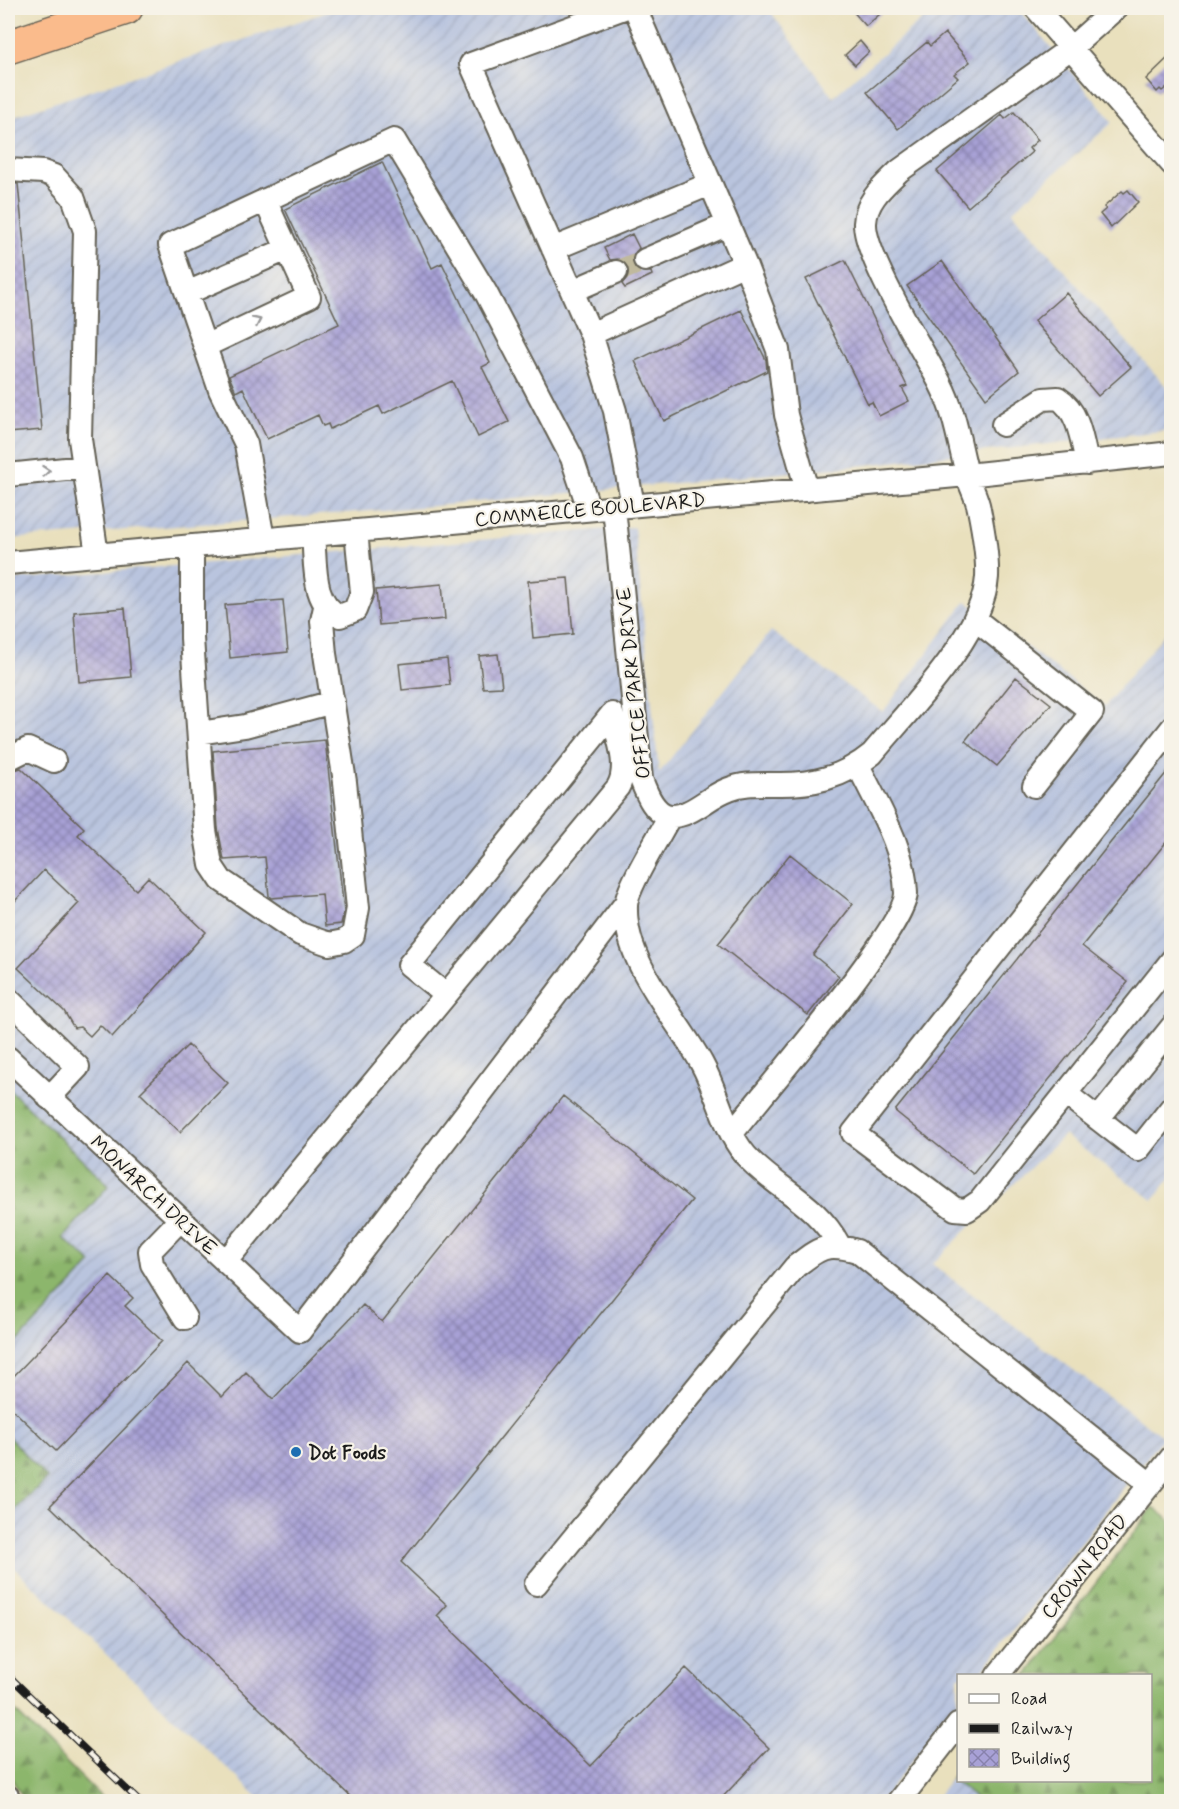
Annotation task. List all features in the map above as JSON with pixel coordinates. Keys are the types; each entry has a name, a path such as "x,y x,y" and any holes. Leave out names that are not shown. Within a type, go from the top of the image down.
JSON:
{"highway":[{"path":"8,47 126,8"}],"street":[{"name":"OFFICE PARK DRIVE","path":"624,8 471,64 591,334 615,411 641,778 647,797 669,816"},
{"path":"635,8 726,225 745,264 778,350 786,415 807,490"},
{"path":"1036,8 1172,164"},
{"path":"839,1245 823,1219 751,1161 732,1133 701,1063 658,998 628,935 626,903 669,816 684,814 729,789 750,784 827,780 858,765 872,754 959,647 975,620 987,577 979,508 967,475 951,409 942,386 886,283 867,237 865,222 876,193 899,171 1071,48 1116,8"},
{"path":"263,539 246,444 220,390 170,245 394,140 486,292 572,458 589,509"},
{"path":"8,170 43,172 54,176 73,197 85,231 80,439 97,555"},
{"path":"553,249 710,184"},
{"path":"205,346 309,297 265,200"},
{"path":"645,260 726,225"},
{"path":"187,293 287,249"},
{"path":"591,334 745,264"},
{"path":"572,291 616,272"},
{"path":"1003,425 1042,399 1058,398 1069,407 1077,422 1087,463"},
{"name":"COMMERCE BOULEVARD","path":"8,563 967,475 1172,453"},
{"path":"8,475 84,467"},
{"path":"314,535 320,597 325,607 340,616 355,610 362,592 356,531"},
{"path":"192,546 192,638 205,830 211,866 221,880 300,934 329,944 344,941 352,935 358,908 345,782 322,621 325,607"},
{"path":"975,620 1092,712 1034,786"},
{"path":"199,733 245,726 333,702"},
{"path":"226,1261 446,995 618,787 623,779 623,766 612,714 409,965 446,995"},
{"path":"1172,728 853,1133 955,1209 967,1210 980,1201 1172,960"},
{"path":"8,759 28,749 54,760"},
{"path":"732,1133 856,978 894,923 906,895 897,846 858,765"},
{"name":"MONARCH DRIVE","path":"8,1058 300,1331 626,903"},
{"path":"8,999 78,1067 49,1098"},
{"path":"1098,1119 1172,1027"},
{"path":"1066,1094 1138,1150 1172,1107"},
{"path":"180,1220 150,1251 152,1264 185,1318"},
{"path":"536,1584 795,1267 818,1248 839,1245 857,1251 1150,1484"},
{"name":"CROWN ROAD","path":"999,1674 1172,1457"},
{"path":"898,1802 957,1726"},
{"path":"8,1797 10,1802"}],"shaded area":[{"path":"339,8 768,8 833,97 935,8 1018,8 1113,122 1012,211 1171,392 1171,430 856,466 434,506 8,539 8,118"},
{"path":"634,527 659,773 771,631 883,712 966,601 1105,706 1171,626 1171,1177 1153,1200 1064,1135 932,1264 1163,1437 980,1674 957,1674 957,1703 881,1801 262,1801 8,1562 8,1517 47,1478 8,1436 8,1352 92,1263 63,1238 109,1185 8,1088 8,580"},
{"path":"951,1778 979,1801 933,1802"}],"green space":[{"path":"8,1088 109,1185 63,1238 92,1263 8,1352"},
{"path":"8,1436 47,1478 8,1517"},
{"path":"1153,1507 1171,1521 1171,1801 979,1801 951,1778 957,1769 957,1782 1152,1782 1152,1674 1028,1674"},
{"path":"8,1704 105,1801 25,1801 8,1773"}],"building":[{"path":"850,8 887,8 866,26"},
{"path":"945,33 970,62 954,74 958,78 898,129 867,92 927,42 930,46"},
{"path":"860,41 869,52 855,65 845,55"},
{"path":"1172,54 1172,83 1157,92 1146,79"},
{"path":"1014,112 1038,140 1029,148 1032,152 968,207 937,171 1002,115 1005,119"},
{"path":"382,162 432,268 442,263 490,363 482,367 509,422 478,437 452,381 383,414 379,406 330,429 328,424 323,426 318,415 267,439 243,388 236,392 229,376 339,324 285,209"},
{"path":"8,183 18,184 42,430 8,433"},
{"path":"1128,190 1138,202 1111,228 1100,214 1106,209 1104,207 1122,191 1124,193"},
{"path":"632,234 639,248 632,258 633,266 637,271 651,272 652,275 625,288 622,284 629,274 628,266 618,259 610,260 604,248"},
{"path":"845,260 907,386 902,388 909,401 879,416 872,402 868,404 806,279"},
{"path":"942,261 1019,371 986,398 907,286"},
{"path":"1066,293 1131,367 1098,396 1034,321"},
{"path":"741,310 766,360 767,371 664,421 635,361"},
{"path":"568,578 573,634 533,638 528,581"},
{"path":"442,584 445,619 379,625 376,590"},
{"path":"283,600 288,652 230,658 225,605"},
{"path":"125,608 131,677 79,682 74,612"},
{"path":"498,654 502,687 483,688 479,656"},
{"path":"447,659 450,685 402,690 399,664"},
{"path":"1016,677 1051,704 997,766 965,741"},
{"path":"325,740 344,912 341,924 325,926 322,894 271,898 265,857 224,860 218,828 213,751"},
{"path":"1172,766 1172,835 1082,946 1128,982 973,1174 895,1111"},
{"path":"21,768 84,828 78,835 136,890 148,877 206,932 112,1037 100,1025 90,1036 80,1027 74,1028 64,1011 18,968 79,903 44,870 15,901 8,894 8,772"},
{"path":"790,854 853,904 813,955 839,976 808,1015 718,944"},
{"path":"188,1045 228,1083 180,1132 140,1093"},
{"name":"Dot Foods","path":"563,1096 692,1200 401,1562 447,1605 437,1616 591,1766 686,1668 769,1748 718,1802 356,1802 50,1506 188,1363 222,1397 246,1372 273,1399 363,1305 382,1322"},
{"path":"110,1276 133,1298 125,1306 162,1341 56,1451 8,1405 8,1382"}],"tunnel":[{"path":"616,272 645,260"}],"railway":[{"path":"8,1675 140,1802"}],"place":[{"name":"Dot Foods","path":"296,1452"}]}
